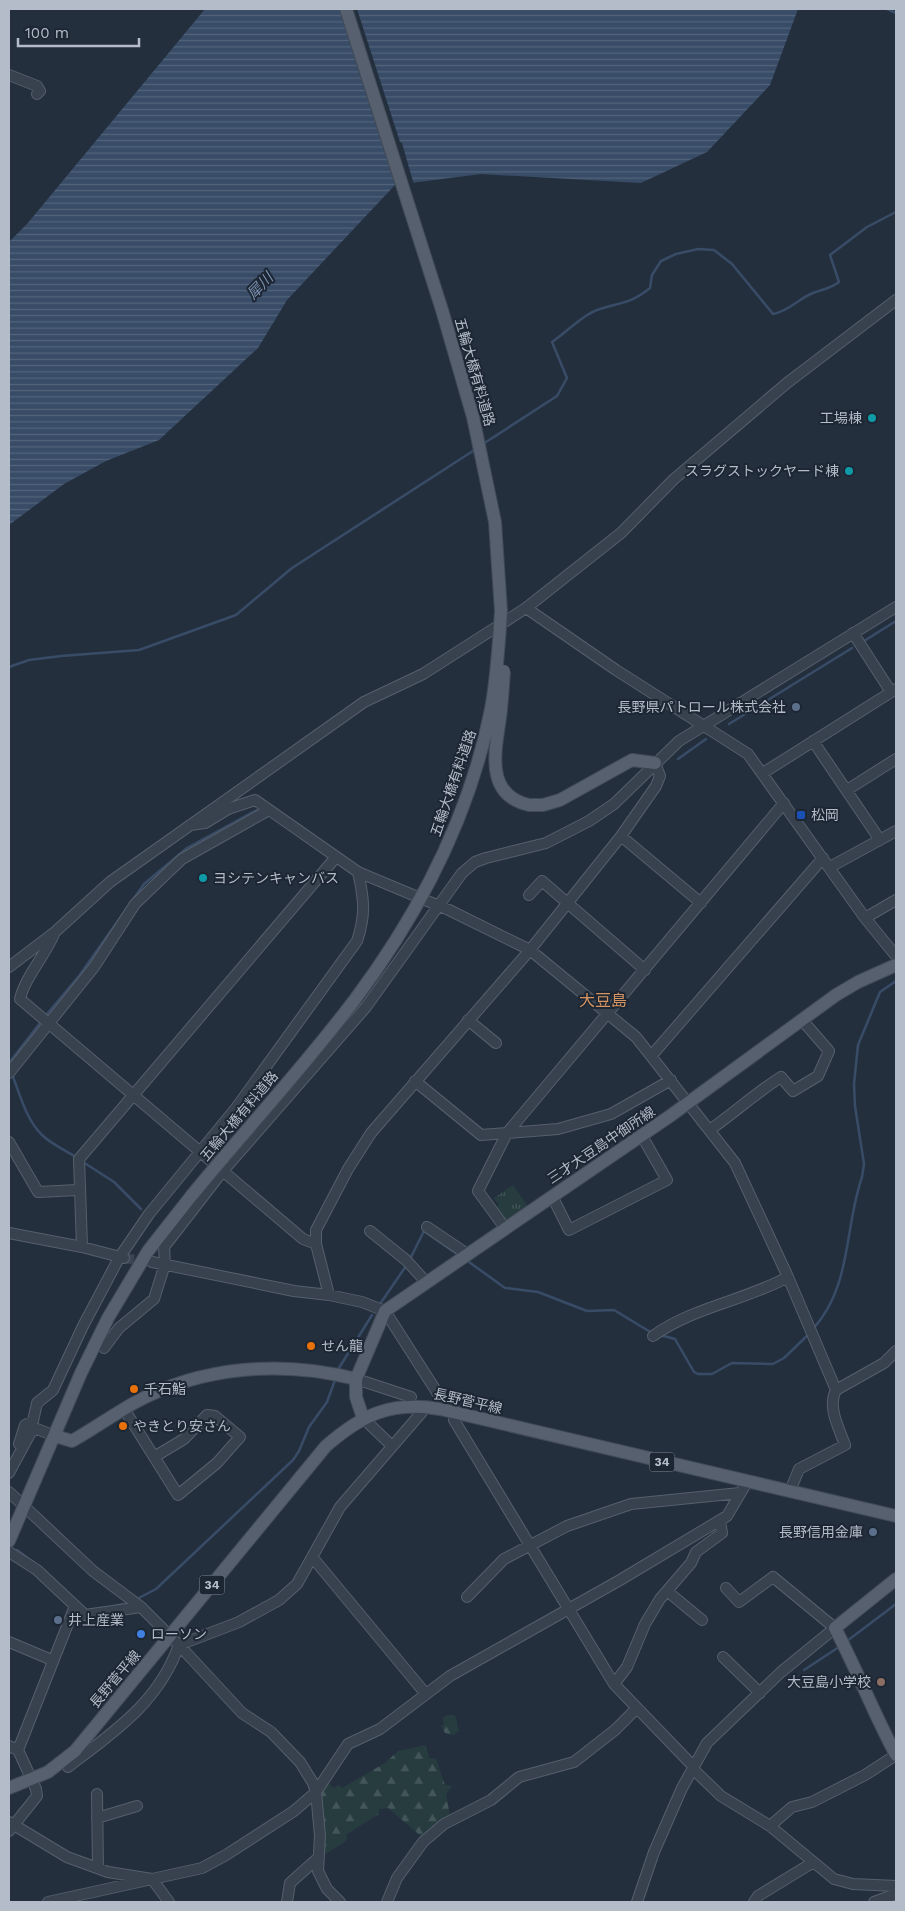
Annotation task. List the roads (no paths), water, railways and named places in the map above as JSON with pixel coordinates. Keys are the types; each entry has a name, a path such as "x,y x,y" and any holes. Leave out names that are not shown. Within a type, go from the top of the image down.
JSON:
{"main road":[{"name":"五輪大橋有料道路","path":"55,1436 81,1373 120,1296 148,1251 357,996 400,935 435,872 462,810 484,742 496,676 501,612 494,522 488,481 470,408 346,9"},
{"path":"501,612 504,671 494,757 496,774 503,790 509,797 516,802 529,805 543,805 560,800 632,760 655,764"},
{"name":"三才大豆島中御所線","path":"385,1311 642,1136 844,991 896,965"},
{"path":"363,1418 356,1397 356,1378 385,1311"},
{"path":"9,1541 55,1436 72,1441 124,1409 164,1389 205,1375 278,1368 356,1378"},
{"name":"長野菅平線","path":"9,1788 48,1772 75,1751 175,1640 326,1446 363,1418 397,1407 417,1406 455,1412 896,1516"},
{"path":"896,1579 835,1628 854,1663 880,1726 896,1755"}],"street":[{"path":"9,75 37,86 40,90 37,94"},
{"path":"9,967 55,932 110,882 364,702 423,674 526,608 621,533 674,479 787,383 896,300"},
{"path":"104,1348 119,1328 154,1299 165,1264 164,1247 222,1172 366,1007 456,879 475,862 546,843 564,836 614,804 679,741 896,607"},
{"path":"526,608 616,670 704,724 748,754 865,918 896,956"},
{"path":"763,773 894,691 852,633"},
{"path":"813,741 880,840"},
{"path":"847,790 896,759"},
{"path":"329,1295 316,1244 316,1230 348,1169 371,1133 530,950 621,836 656,786 660,776 655,764"},
{"path":"187,826 205,823 228,809 255,800 358,872 438,906 530,950 636,1036 735,1163 788,1277 836,1390"},
{"path":"505,1228 478,1191 506,1133 784,803"},
{"path":"9,1073 94,967 135,904 165,874 194,851 268,810"},
{"path":"830,867 896,831"},
{"path":"621,836 701,903"},
{"path":"82,1246 78,1190 79,1159 336,856"},
{"path":"652,1055 824,858"},
{"path":"12,1469 23,1428 33,1421 37,1403 53,1390 82,1326 148,1214 236,1108 357,941 364,920 358,872"},
{"path":"530,895 542,881 645,970"},
{"path":"865,918 896,900"},
{"path":"55,932 42,959 22,989 20,999 222,1172 303,1239 316,1244"},
{"path":"468,1020 496,1043"},
{"path":"711,1130 745,1105 752,1096 781,1078 793,1091 818,1076 828,1051 803,1021"},
{"path":"415,1081 481,1135 558,1129 611,1114 671,1080"},
{"path":"552,1196 569,1230 667,1180 642,1136"},
{"path":"9,1142 38,1192 78,1190"},
{"path":"427,1227 467,1254"},
{"path":"370,1232 408,1262 426,1282"},
{"path":"9,1233 82,1246 121,1258"},
{"path":"152,1262 294,1292 329,1295 362,1302 385,1311 440,1397 440,1409"},
{"path":"655,1334 673,1321 768,1288 788,1277"},
{"path":"790,1491 799,1469 845,1445 833,1408 832,1398 836,1390 884,1363 896,1351"},
{"path":"356,1378 411,1397"},
{"path":"124,1409 178,1496 217,1463 240,1437 214,1416 207,1415 184,1440 154,1457"},
{"path":"175,1640 239,1622 279,1600 297,1584 340,1507 422,1412"},
{"path":"455,1412 454,1420 614,1684 721,1796 770,1826 812,1863 834,1879 853,1884 896,1886"},
{"path":"363,1418 391,1446"},
{"path":"33,1421 46,1428 55,1436"},
{"path":"12,1469 28,1435 33,1430 40,1430 55,1436"},
{"path":"51,1902 84,1898 152,1879 202,1868 294,1811 316,1792 348,1744 380,1729 425,1693 450,1676 568,1610 720,1520 726,1516 747,1482"},
{"path":"9,1494 93,1571 136,1604 175,1640 242,1713 272,1732 296,1756 310,1777 316,1792 320,1836 318,1871 327,1889 340,1902"},
{"path":"467,1597 504,1559 568,1526 631,1504 740,1494"},
{"path":"614,1684 627,1667 645,1624 667,1591 691,1563 696,1552 722,1533 720,1520"},
{"path":"9,1552 37,1570 85,1615 136,1604"},
{"path":"313,1558 425,1693"},
{"path":"638,1902 654,1852 682,1788 707,1743 781,1672 835,1628 773,1577 740,1602 726,1588"},
{"path":"667,1591 702,1620"},
{"path":"74,1606 13,1748 32,1780 37,1796 11,1826 66,1857 98,1868 152,1879 169,1902"},
{"path":"68,1767 115,1731 149,1700 164,1678 175,1640"},
{"path":"9,1642 52,1660"},
{"path":"723,1657 760,1693"},
{"path":"387,1902 397,1878 423,1842 444,1824 491,1800 519,1777 574,1762 615,1730 637,1708"},
{"path":"770,1826 792,1807 812,1802 896,1755"},
{"path":"97,1794 98,1868"},
{"path":"97,1818 137,1806"},
{"path":"287,1902 290,1883 318,1858"},
{"path":"754,1902 758,1896 812,1863"},
{"path":"874,1902 896,1894"}],"water":[{"name":"犀川","path":"205,9 798,9 770,85 707,152 641,183 481,174 395,185 287,300 258,348 159,440 106,461 64,484 9,525 9,242 27,224"}],"waterway":[{"path":"887,9 896,13"},
{"path":"483,444 557,396 567,378 552,342 594,311 626,302 650,288 652,275 661,261 676,254 698,249 714,250 732,264 773,314 839,282 830,255 867,227 896,212"},
{"path":"9,667 29,660 139,650 236,615 292,568 476,449"},
{"path":"864,641 896,621"},
{"path":"729,724 852,648"},
{"path":"678,759 706,739"},
{"path":"47,1014 79,976 144,884 187,848 257,810"},
{"path":"813,1329 826,1312 841,1276 856,1197 862,1177 864,1164 855,1106 854,1084 858,1045 880,992 896,981"},
{"path":"9,1063 40,1023"},
{"path":"12,1074 24,1106 36,1129 50,1141 76,1157"},
{"path":"83,1162 114,1182 141,1209"},
{"path":"410,1259 424,1231 457,1254"},
{"path":"469,1262 505,1288 538,1292 587,1311 614,1310 652,1333"},
{"path":"380,1304 406,1266"},
{"path":"339,1368 372,1315"},
{"path":"660,1335 675,1339 694,1372 698,1374 712,1374 732,1363 773,1364 784,1358 810,1333"},
{"path":"135,1600 156,1589 293,1460 309,1427 327,1402 335,1380"},
{"path":"17,1550 46,1572"},
{"path":"114,1606 130,1603"},
{"path":"847,1641 896,1604"},
{"path":"804,1670 839,1647"}],"tunnel":[{"path":"124,1258 148,1262"}],"place":[{"name":"工場棟","path":"872,418"},
{"name":"スラグストックヤード棟","path":"849,471"},
{"name":"長野県パトロール株式会社","path":"796,707"},
{"name":"松岡","path":"801,815"},
{"name":"ヨシテンキャンバス","path":"203,878"},
{"name":"せん龍","path":"311,1346"},
{"name":"千石鮨","path":"134,1389"},
{"name":"やきとり安さん","path":"123,1426"},
{"name":"長野信用金庫","path":"873,1532"},
{"name":"井上産業","path":"58,1620"},
{"name":"ローソン","path":"141,1634"},
{"name":"大豆島小学校","path":"881,1682"}],"district":[{"name":"大豆島","path":"603,1000"}]}
